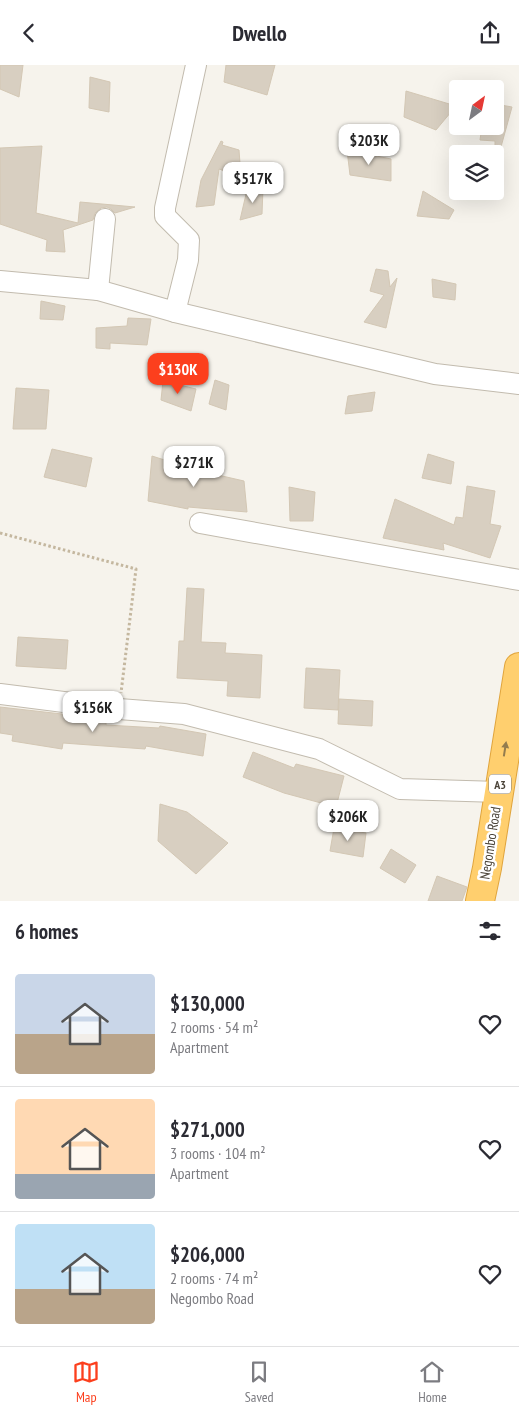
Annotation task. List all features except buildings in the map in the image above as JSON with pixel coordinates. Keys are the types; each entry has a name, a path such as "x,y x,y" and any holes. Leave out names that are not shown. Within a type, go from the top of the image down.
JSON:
{"highway":[{"name":"Negombo Road","path":"500,901 519,667"},
{"name":"Negombo Road","path":"480,901 509,789"}],"street":[{"path":"175,312 188,260 189,241 166,216 165,208 196,65"},
{"path":"98,290 105,219"},
{"path":"0,281 98,290 175,312 435,374 519,384"},
{"path":"200,523 519,579"},
{"path":"0,694 120,709 184,714 318,749 400,789 509,789"}],"path":[{"path":"0,533 136,569 120,709"}]}
